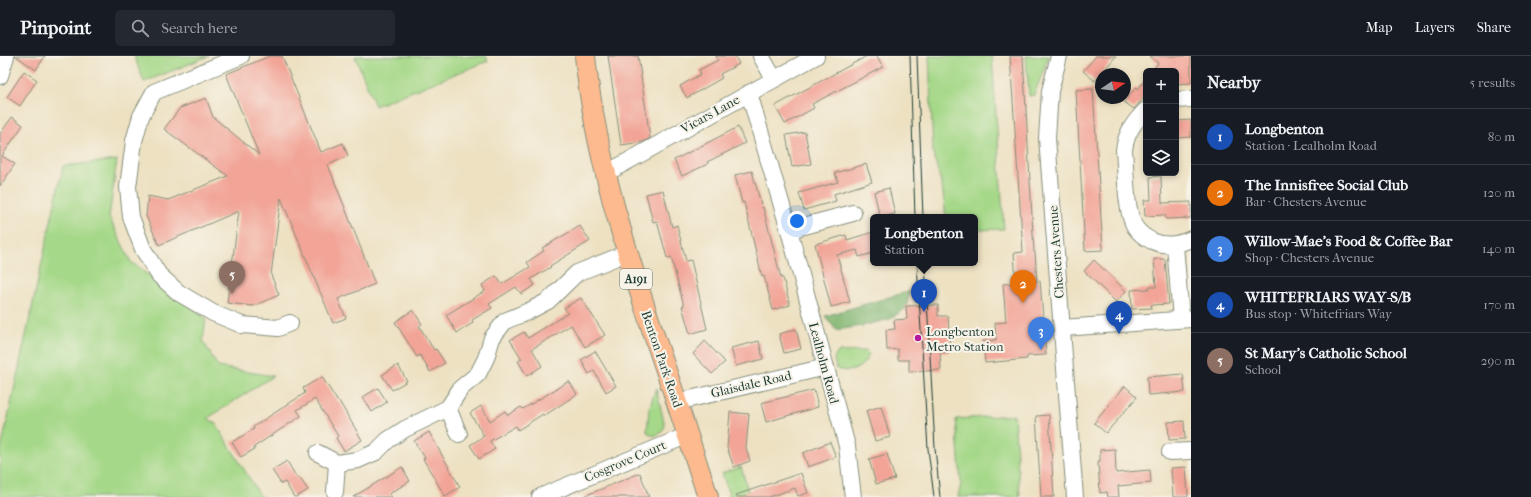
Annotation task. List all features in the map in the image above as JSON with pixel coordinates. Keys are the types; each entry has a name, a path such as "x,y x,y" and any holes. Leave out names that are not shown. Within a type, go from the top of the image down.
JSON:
{"main road":[{"name":"Benton Park Road","path":"585,56 588,82 605,174 627,253 708,497"}],"street":[{"path":"0,76 6,56"},
{"path":"241,56 154,92 141,116 134,141 128,187 131,217 143,249 159,275 179,293 213,313 242,325 278,328 290,323"},
{"path":"761,56 774,79"},
{"name":"Vicars Lane","path":"605,174 816,56"},
{"name":"Chesters Avenue","path":"1059,56 1050,91 1047,138 1075,497"},
{"name":"Lealholm Road","path":"750,93 789,230 847,446 852,497"},
{"path":"1179,100 1191,99"},
{"path":"1143,114 1132,127 1125,143 1130,212 1135,227 1146,238 1160,244 1175,245 1191,239"},
{"path":"789,230 853,213"},
{"path":"1062,328 1186,319 1175,245"},
{"path":"318,453 337,463 358,460 376,452 388,440 405,430 448,408 461,388 478,374 486,358 492,338 505,321 548,301 577,273 627,253"},
{"name":"Glaisdale Road","path":"677,402 826,367"},
{"path":"448,408 459,434"},
{"name":"Cosgrove Court","path":"542,497 688,435"},
{"path":"1170,452 1191,450"},
{"path":"335,492 337,463"}],"green space":[{"path":"134,56 209,56 144,82"},
{"path":"355,56 486,56 488,61 375,106"},
{"path":"929,56 992,56 1004,229 978,230 978,214 946,214 942,186 933,153"},
{"path":"1026,56 1049,56 1034,95 1029,96"},
{"path":"117,160 109,217 131,262 206,318 203,341 218,367 273,376 208,418 216,424 261,497 0,497 0,454 63,166"},
{"path":"910,291 906,308 890,319 862,326 836,330 825,316"},
{"path":"866,351 869,354 867,359 856,369 846,371 836,368 834,358 838,352"},
{"path":"656,388 665,426 661,433 654,436 647,432 649,409"},
{"path":"1014,415 1020,497 958,497 961,484 956,419"},
{"path":"741,467 750,497 730,497 722,473"}],"building":[{"path":"16,56 45,56 36,70"},
{"path":"270,56 282,56 321,152 343,143 348,156 328,165 375,284 338,299 346,318 333,323 281,198 271,275 279,295 253,306 227,303 239,211 159,245 146,216 148,196 168,200 228,176 164,129 180,108 206,98 213,117 259,155 226,74"},
{"path":"608,56 638,56 650,138 643,142 621,145"},
{"path":"716,56 735,56 739,64 720,74 722,78 687,98 680,86 701,74 699,70 718,60"},
{"path":"867,56 877,56 883,67 812,104 814,108 785,124 775,106"},
{"path":"1010,56 1023,56 1034,252 1037,282 1040,281 1046,355 1027,356 1027,359 985,363 983,341 996,340 995,323 1006,322 1003,284 1016,283 1014,253 1023,252"},
{"path":"1096,56 1116,56 1106,68 1095,68 1095,81 1083,71"},
{"path":"1150,56 1191,56 1191,83 1179,84 1179,68 1154,68 1158,63"},
{"path":"24,71 37,80 20,106 7,97"},
{"path":"1143,82 1143,98 1134,109 1127,104 1131,104 1131,93 1136,87 1138,89"},
{"path":"1093,89 1103,250 1085,251 1076,90"},
{"path":"12,117 23,125 2,156 15,164 0,186 0,134"},
{"path":"1191,120 1191,137 1179,138 1179,121"},
{"path":"738,127 745,143 707,162 708,164 682,176 674,160"},
{"path":"805,132 811,164 792,167 786,135"},
{"path":"866,164 872,182 834,194 836,201 804,210 799,193 838,182 835,173"},
{"path":"752,171 781,278 783,278 790,305 773,310 764,276 762,277 744,202 742,203 735,175"},
{"path":"1161,176 1162,203 1191,202 1191,218 1166,219 1165,215 1145,216 1144,200 1151,200 1150,177"},
{"path":"889,188 895,214 879,214 874,192"},
{"path":"663,190 672,227 677,225 686,261 691,260 707,329 690,334 671,257 667,258 657,221 653,222 646,194"},
{"path":"580,226 590,241 531,279 535,285 521,294 516,287 489,304 492,308 472,320 473,323 457,333 446,315 485,291 482,285 496,276 502,284 530,267 527,262 544,251 542,248"},
{"path":"870,233 870,254 859,257 857,250 837,255 850,302 831,307 815,244 846,235 847,240"},
{"path":"1154,259 1165,259 1169,304 1151,305 1152,308 1132,309 1131,290 1156,287"},
{"path":"1094,260 1126,291 1116,302 1084,271"},
{"path":"581,298 605,335 585,347 571,325 532,349 542,366 527,376 518,361 522,359 510,340 524,332 528,338 568,313 564,308"},
{"path":"938,305 938,316 948,316 950,352 940,353 941,370 909,372 909,360 898,360 898,349 887,350 886,330 895,329 894,320 907,319 906,306"},
{"path":"413,310 422,324 419,326 434,350 436,349 445,363 430,372 420,355 417,357 395,322"},
{"path":"796,329 801,349 784,353 779,334"},
{"path":"705,341 725,362 712,374 693,354"},
{"path":"759,341 763,359 736,366 731,348"},
{"path":"595,351 616,386 606,392 594,371 589,374 581,360"},
{"path":"398,365 407,381 392,390 382,375"},
{"path":"1183,374 1185,392 1148,395 1147,377"},
{"path":"322,377 338,402 339,401 362,440 344,451 336,438 338,436 315,399 297,410 301,416 254,447 255,449 241,457 232,442 254,429 253,427 305,393 303,388"},
{"path":"569,381 577,394 544,416 543,414 518,430 516,426 490,441 495,449 479,459 470,445 484,436 470,413 481,406 490,421 505,411 508,415 521,407 523,409"},
{"path":"1125,386 1137,397 1106,433 1094,423"},
{"path":"378,388 387,402 372,412 363,397"},
{"path":"814,390 818,407 766,422 761,403"},
{"path":"881,406 890,437 875,441 866,411"},
{"path":"730,412 749,414 746,448 750,461 734,467 727,448"},
{"path":"1049,415 1054,497 1041,497 1036,416"},
{"path":"1184,421 1185,439 1169,440 1168,422"},
{"path":"429,432 460,487 445,496 423,459 425,458 414,441"},
{"path":"830,442 836,457 808,467 803,453"},
{"path":"1115,449 1116,473 1150,470 1151,483 1118,486 1119,497 1108,497 1107,492 1100,493 1098,461 1100,461 1100,450"},
{"path":"887,454 895,479 876,484 869,459"},
{"path":"287,461 297,478 299,477 308,490 296,497 294,497 285,482 281,484 272,470"},
{"path":"402,467 410,481 389,494 392,497 353,497"},
{"path":"1186,467 1188,497 1173,497 1171,468"},
{"path":"640,473 649,497 582,497"},
{"path":"801,473 808,493 798,496 795,488 769,497 737,497 736,495"}],"tram line":[{"path":"910,56 915,214"},
{"path":"917,56 923,214"},
{"path":"917,266 928,449 934,497"},
{"path":"925,266 935,448 940,497"}],"place":[{"name":"St Mary's Catholic School","path":"232,294"},
{"name":"The Innisfree Social Club","path":"1023,303"},
{"name":"Longbenton","path":"924,312"},
{"name":"WHITEFRIARS WAY-S/B","path":"1119,334"},
{"name":"Longbenton Metro Station","path":"918,338"},
{"name":"Willow-Mae's Food & Coffee Bar","path":"1041,350"}]}
